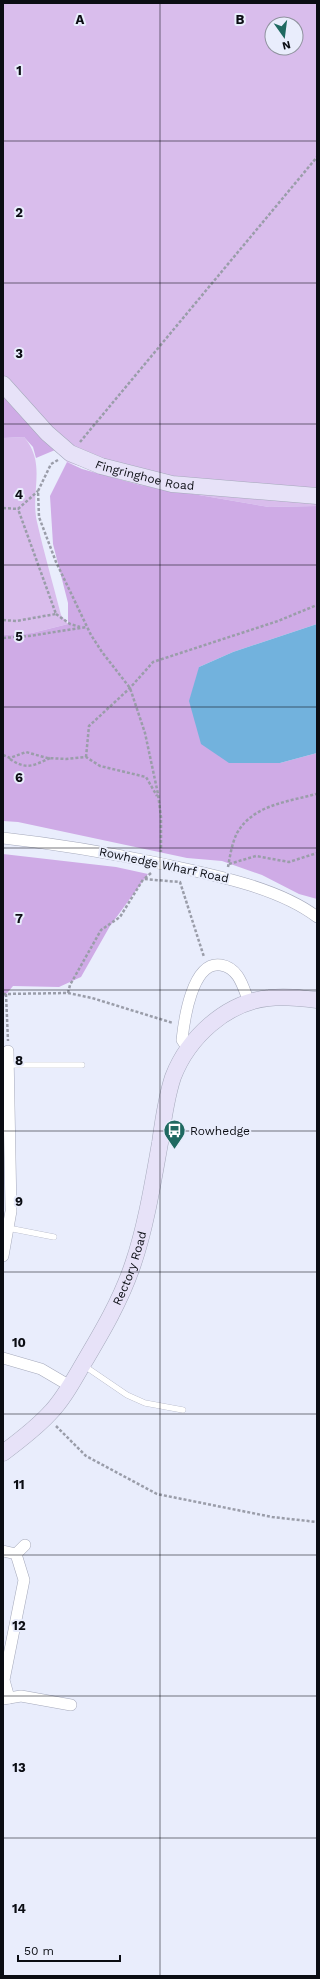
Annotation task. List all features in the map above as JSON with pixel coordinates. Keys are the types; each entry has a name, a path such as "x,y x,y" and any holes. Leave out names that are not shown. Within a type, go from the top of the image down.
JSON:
{"street":[{"name":"Fingringhoe Road","path":"3,384 47,433 70,453 101,466 172,484 317,496"},
{"name":"Rowhedge Wharf Road","path":"3,838 75,847 226,877 290,901 317,918"},
{"path":"188,1049 182,1040 183,1026 192,992 201,974 208,967 216,964 225,965 236,972 249,1002"},
{"name":"Rectory Road","path":"3,1453 25,1438 46,1417 70,1386 112,1315 133,1263 150,1193 173,1078 188,1049 206,1029 224,1014 249,1002 281,997 317,1000"},
{"path":"3,1256 12,1210 8,1051"},
{"path":"3,1358 41,1369 70,1386"},
{"path":"16,1554 25,1544"},
{"path":"3,1551 16,1554"},
{"path":"16,1554 24,1580 4,1680 6,1698 21,1696 71,1705"}],"lane":[{"path":"8,1065 82,1065"},
{"path":"8,1228 54,1237"},
{"path":"83,1365 127,1395 139,1400 183,1410"}],"path":[{"path":"3,508 18,509 38,491 51,464 70,453 96,424 317,157"},
{"path":"38,491 39,517 56,562 87,627 102,652 130,688 145,733 159,798 161,817 156,862 120,917 101,930 70,985 68,994"},
{"path":"18,509 38,569 56,614 70,624 83,628"},
{"path":"86,757 89,726 130,688 153,662 278,620 317,605"},
{"path":"3,620 16,621 56,614"},
{"path":"3,638 29,636 87,627"},
{"path":"10,758 26,752 50,758 66,759 86,757 100,766 146,778 159,798"},
{"path":"3,755 21,766 36,765 50,758"},
{"path":"226,877 237,834 252,815 260,810 316,794"},
{"path":"229,864 256,856 288,862 312,856 317,853"},
{"path":"144,879 156,862"},
{"path":"144,879 180,882 208,967"},
{"path":"8,1051 4,994 68,994 92,998 183,1026"},
{"path":"46,1417 86,1456 157,1494 272,1517 317,1522"}],"shaded area":[{"path":"3,3 317,3 317,506 269,507 140,485 67,462 3,392"},
{"path":"3,392 55,450 36,458 33,447 24,437 3,438"},
{"path":"24,437 31,447 35,457 35,511 37,522 61,615 68,624 32,633 3,635 3,438"},
{"path":"67,462 82,469 140,485 269,507 317,506 317,624 233,652 199,667 280,763 317,753 317,899 299,894 262,875 222,861 187,858 18,822 3,821 3,635 32,633 68,624 68,603 53,544 50,496"},
{"path":"3,854 116,867 148,874 110,926 81,977 59,987 13,986 3,998"}],"water":[{"path":"317,624 317,753 280,763 229,763 201,744 189,701 199,667 233,652"}],"place":[{"name":"Rowhedge","path":"174,1150"}]}
